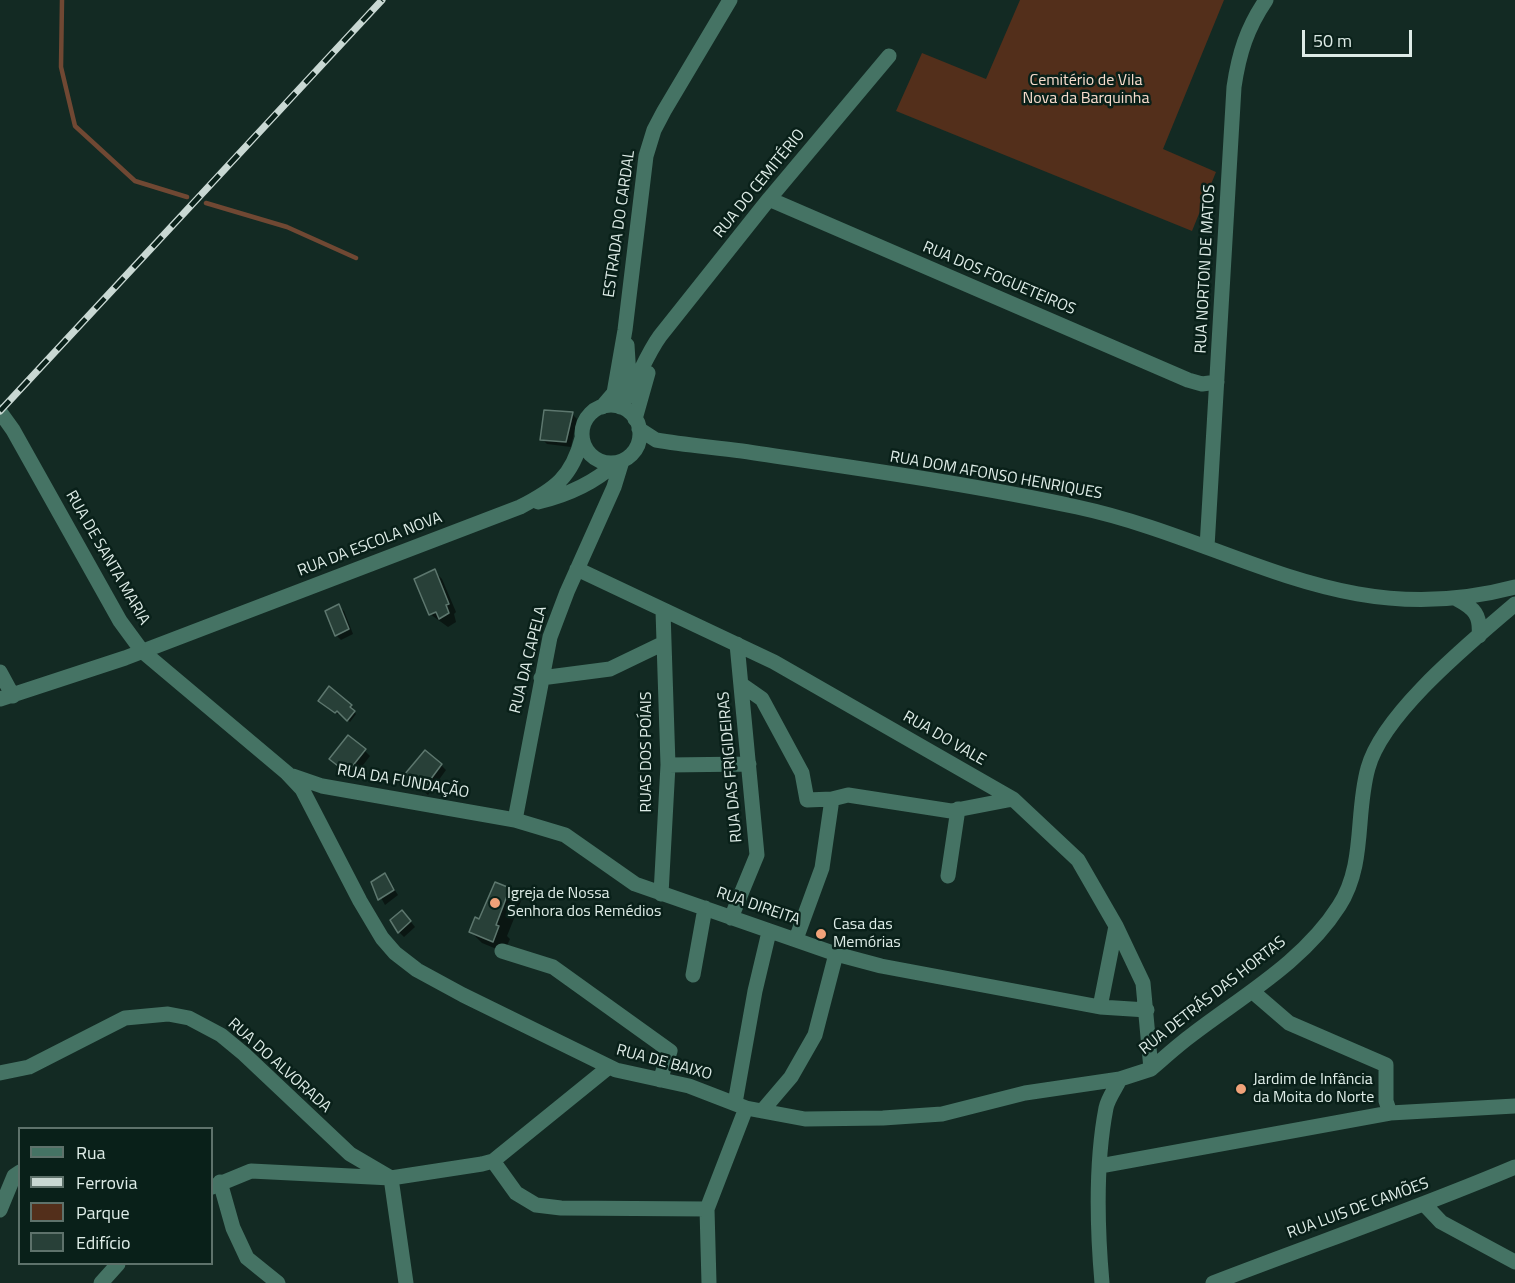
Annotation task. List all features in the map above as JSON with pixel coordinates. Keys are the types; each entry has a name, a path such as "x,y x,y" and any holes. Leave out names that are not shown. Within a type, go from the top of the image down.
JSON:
{"street":[{"name":"ESTRADA DO CARDAL","path":"602,407 614,393 625,330 646,156 654,130 730,0"},
{"name":"RUA NORTON DE MATOS","path":"1207,547 1234,87 1238,58 1248,27 1266,0"},
{"name":"RUA DO CEMITÉRIO","path":"630,392 646,356 660,336 769,199 889,56"},
{"name":"RUA DOS FOGUETEIROS","path":"769,199 1188,380 1202,384 1217,382"},
{"name":"ESTRADA DO CARDAL","path":"625,330 631,416"},
{"name":"RUA DO CEMITÉRIO","path":"631,416 660,336"},
{"path":"520,507 557,497 596,481 622,460 638,445 631,416 602,407 586,419 582,438 590,454 606,463 622,460"},
{"name":"RUA DE SANTA MARIA","path":"0,412 120,621 142,651 287,773"},
{"name":"RUA DOM AFONSO HENRIQUES","path":"631,416 656,440 1020,495 1109,514 1207,547 1259,568 1348,594 1395,600 1456,599 1515,587"},
{"name":"RUA DA ESCOLA NOVA","path":"7,698 142,651 520,507 543,495 569,473 576,460 582,438"},
{"name":"RUA DOM AFONSO HENRIQUES","path":"622,460 646,450 674,443"},
{"name":"RUA DA CAPELA","path":"515,820 550,637 601,517 622,460"},
{"name":"RUA DA CAPELA","path":"596,481 604,492 601,517"},
{"name":"RUA DO VALE","path":"577,569 774,662 1013,800 1078,860 1116,926 1143,983 1151,1069"},
{"path":"1456,599 1472,607 1477,615 1479,636"},
{"name":"RUA DETRÁS DAS HORTAS","path":"1120,1079 1151,1069 1192,1034 1253,992 1305,948 1340,905 1356,862 1366,777 1375,749 1401,710 1515,604"},
{"name":"RUAS DOS POÍAIS","path":"661,894 668,765 663,610"},
{"path":"541,678 609,669 664,643"},
{"name":"RUA DAS FRIGIDEIRAS","path":"731,918 757,855 737,644"},
{"path":"0,672 7,698"},
{"path":"742,685 762,699 802,773 807,800 832,799 848,795 951,811 1013,800"},
{"path":"668,765 749,764"},
{"name":"RUA DA FUNDAÇÃO","path":"287,773 322,786 515,820"},
{"name":"RUA DE BAIXO","path":"287,773 302,789 360,902 382,938 395,953 417,970 463,995 609,1067 689,1086 762,1111 805,1119 883,1118 942,1113 1025,1093 1120,1079"},
{"path":"796,939 822,867 832,799"},
{"path":"948,876 958,809"},
{"name":"RUA DIREITA","path":"515,820 565,835 635,884 836,954 881,966 1100,1007 1147,1010"},
{"path":"693,975 705,908"},
{"path":"1100,1007 1116,926"},
{"path":"709,1283 707,1209 741,1105 769,932"},
{"path":"502,951 553,968 670,1051 660,1080"},
{"path":"762,1111 791,1077 815,1035 836,954"},
{"path":"1253,992 1289,1023 1386,1065 1386,1101 1390,1113"},
{"name":"RUA DO ALVORADA","path":"0,1073 29,1067 125,1018 168,1014 189,1018 221,1035 244,1054 350,1154 391,1178"},
{"path":"278,1283 247,1258 216,1185 251,1171 391,1178 493,1161 609,1067"},
{"path":"1102,1283 1098,1234 1100,1166 1107,1106 1120,1079"},
{"path":"1100,1166 1390,1113 1515,1106"},
{"path":"493,1161 516,1192 536,1205 561,1208 707,1209"},
{"name":"RUA LUIS DE CAMÕES","path":"1213,1283 1363,1225 1425,1205 1515,1167"},
{"path":"0,1210 14,1176 18,1173"},
{"path":"391,1178 406,1283"},
{"path":"1425,1205 1441,1222 1515,1262"},
{"path":"101,1283 115,1265"}],"green space":[{"name":"Cemitério de Vila Nova da Barquinha","path":"1020,0 1224,0 1163,149 1216,172 1192,231 896,111 922,53 986,79"}],"building":[{"path":"544,410 573,412 566,442 540,440"},
{"path":"435,569 449,604 446,605 449,613 439,619 436,612 429,615 414,579"},
{"path":"339,604 349,629 335,636 325,611"},
{"path":"329,686 352,705 350,707 355,711 347,721 337,711 335,713 318,701"},
{"path":"348,735 366,749 347,773 329,759"},
{"path":"425,750 442,764 422,791 404,775"},
{"path":"385,873 394,890 378,900 371,882"},
{"name":"Igreja de Nossa Senhora dos Remédios","path":"495,882 510,888 496,925 499,926 493,942 469,932 475,917 479,919"},
{"path":"402,910 411,921 398,933 390,920"}],"waterway":[{"path":"62,0 61,67 75,126 135,181 187,197"},
{"path":"206,203 287,227 356,258"}],"railway":[{"path":"0,411 382,0"}],"place":[{"name":"Igreja de Nossa Senhora dos Remédios","path":"495,903"},
{"name":"Casa das Memórias","path":"821,934"},
{"name":"Jardim de Infância da Moita do Norte","path":"1241,1089"}]}
